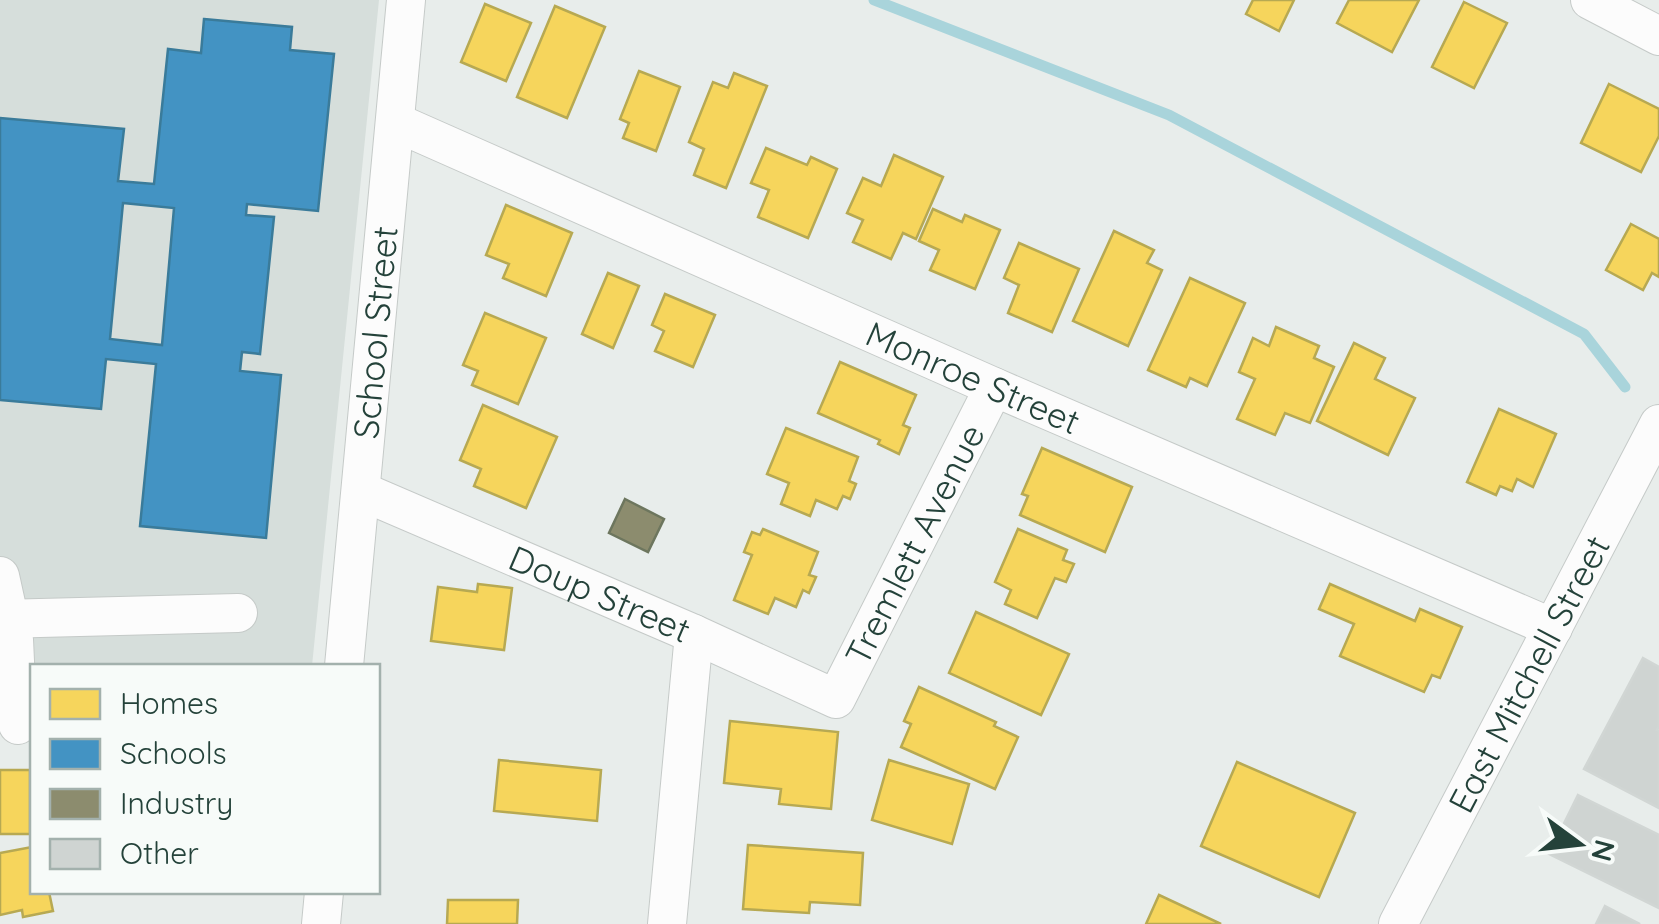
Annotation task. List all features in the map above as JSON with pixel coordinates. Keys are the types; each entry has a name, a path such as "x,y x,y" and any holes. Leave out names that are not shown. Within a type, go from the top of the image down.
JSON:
{"street":[{"name":"School Street","path":"344,664 406,0"},
{"path":"1590,0 1659,36"},
{"name":"Monroe Street","path":"395,122 1553,628"},
{"name":"Tremlett Avenue","path":"836,699 994,387"},
{"name":"East Mitchell Street","path":"1398,924 1659,424"},
{"name":"Doup Street","path":"361,491 836,699"},
{"path":"0,576 17,725"},
{"path":"6,619 238,613"},
{"path":"667,924 694,634"},
{"path":"320,924 324,894"}],"shaded area":[{"path":"0,0 379,0 312,664 30,664 0,681"}],"building: Homes":[{"path":"1253,0 1294,0 1279,31 1246,14"},
{"path":"1349,0 1419,0 1392,52 1337,23"},
{"path":"1464,2 1507,23 1474,88 1432,67"},
{"path":"485,4 531,23 506,81 461,62"},
{"path":"555,6 605,27 567,118 517,97"},
{"path":"639,71 680,87 656,151 623,138 629,123 620,119"},
{"path":"734,73 767,86 726,188 694,175 704,149 689,142 713,82 728,88"},
{"path":"1609,84 1659,109 1659,136 1641,172 1581,143"},
{"path":"766,148 807,165 811,157 837,169 808,238 758,217 769,190 751,183"},
{"path":"894,155 943,177 916,239 903,233 891,259 853,242 863,220 847,213 863,178 881,186"},
{"path":"506,205 572,233 546,296 503,278 509,264 486,255"},
{"path":"933,209 962,222 965,215 1000,230 975,289 930,270 939,250 919,241"},
{"path":"1631,224 1659,239 1659,277 1652,273 1643,290 1606,270"},
{"path":"1114,231 1154,250 1147,263 1162,270 1128,346 1073,321"},
{"path":"1019,243 1079,269 1052,332 1008,313 1019,285 1004,278"},
{"path":"608,273 639,286 613,348 582,334"},
{"path":"1190,278 1245,303 1207,386 1190,378 1186,387 1148,370"},
{"path":"665,294 715,315 693,367 655,351 664,331 652,325"},
{"path":"485,313 546,338 518,404 472,385 478,371 463,365"},
{"path":"1276,327 1319,346 1314,358 1334,367 1310,423 1285,413 1275,435 1237,419 1255,379 1239,372 1253,338 1269,346"},
{"path":"1354,343 1385,358 1375,379 1415,398 1388,455 1317,421"},
{"path":"840,362 916,395 903,425 910,428 899,454 878,444 880,440 818,413"},
{"path":"483,405 557,437 526,508 474,486 481,469 460,460"},
{"path":"1499,409 1556,434 1533,487 1517,479 1512,491 1500,486 1496,495 1467,482"},
{"path":"786,428 858,457 849,481 856,484 850,499 843,496 837,509 816,500 810,516 781,504 789,483 767,474"},
{"path":"1042,448 1132,487 1105,552 1020,515 1028,496 1022,494"},
{"path":"763,529 818,552 809,575 816,577 809,593 803,590 796,607 775,598 768,614 734,600 752,555 744,552 752,532 760,535"},
{"path":"1018,529 1067,550 1063,560 1074,564 1066,582 1055,578 1037,618 1005,604 1011,590 995,582"},
{"path":"478,584 512,588 504,650 431,641 438,587 477,592"},
{"path":"1330,584 1415,621 1420,609 1462,627 1440,678 1432,675 1424,692 1340,656 1354,624 1319,609"},
{"path":"976,612 1069,654 1041,715 949,673"},
{"path":"919,687 996,722 994,726 1018,737 995,789 901,747 911,724 904,721"},
{"path":"730,721 838,732 831,809 779,804 781,789 724,783"},
{"path":"499,760 601,770 597,821 494,811"},
{"path":"889,760 969,784 952,844 872,820"},
{"path":"1237,762 1355,813 1319,897 1201,846"},
{"path":"0,770 30,770 30,834 0,834"},
{"path":"748,845 863,853 860,905 810,902 809,913 743,909"},
{"path":"30,847 30,894 49,894 53,911 23,917 22,910 0,915 0,853"},
{"path":"1159,895 1221,924 1146,924"},
{"path":"448,900 518,900 517,924 447,924"}],"building: Schools":[{"path":"204,19 292,27 290,50 334,54 318,211 247,204 246,215 274,217 260,354 242,352 240,371 281,375 266,538 140,526 156,364 106,359 101,409 0,400 0,118 124,129 118,181 154,184 168,49 201,53","holes":["123,203 174,208 162,345 110,339"]}],"building: Industry":[{"path":"625,499 664,519 648,552 609,533"}],"building: Other":[{"path":"1643,658 1659,667 1659,808 1584,769"},
{"path":"1578,795 1659,835 1659,908 1549,854"},
{"path":"1605,906 1640,924 1596,924"}],"waterway":[{"path":"874,0 1169,115 1584,334 1625,387"}]}
